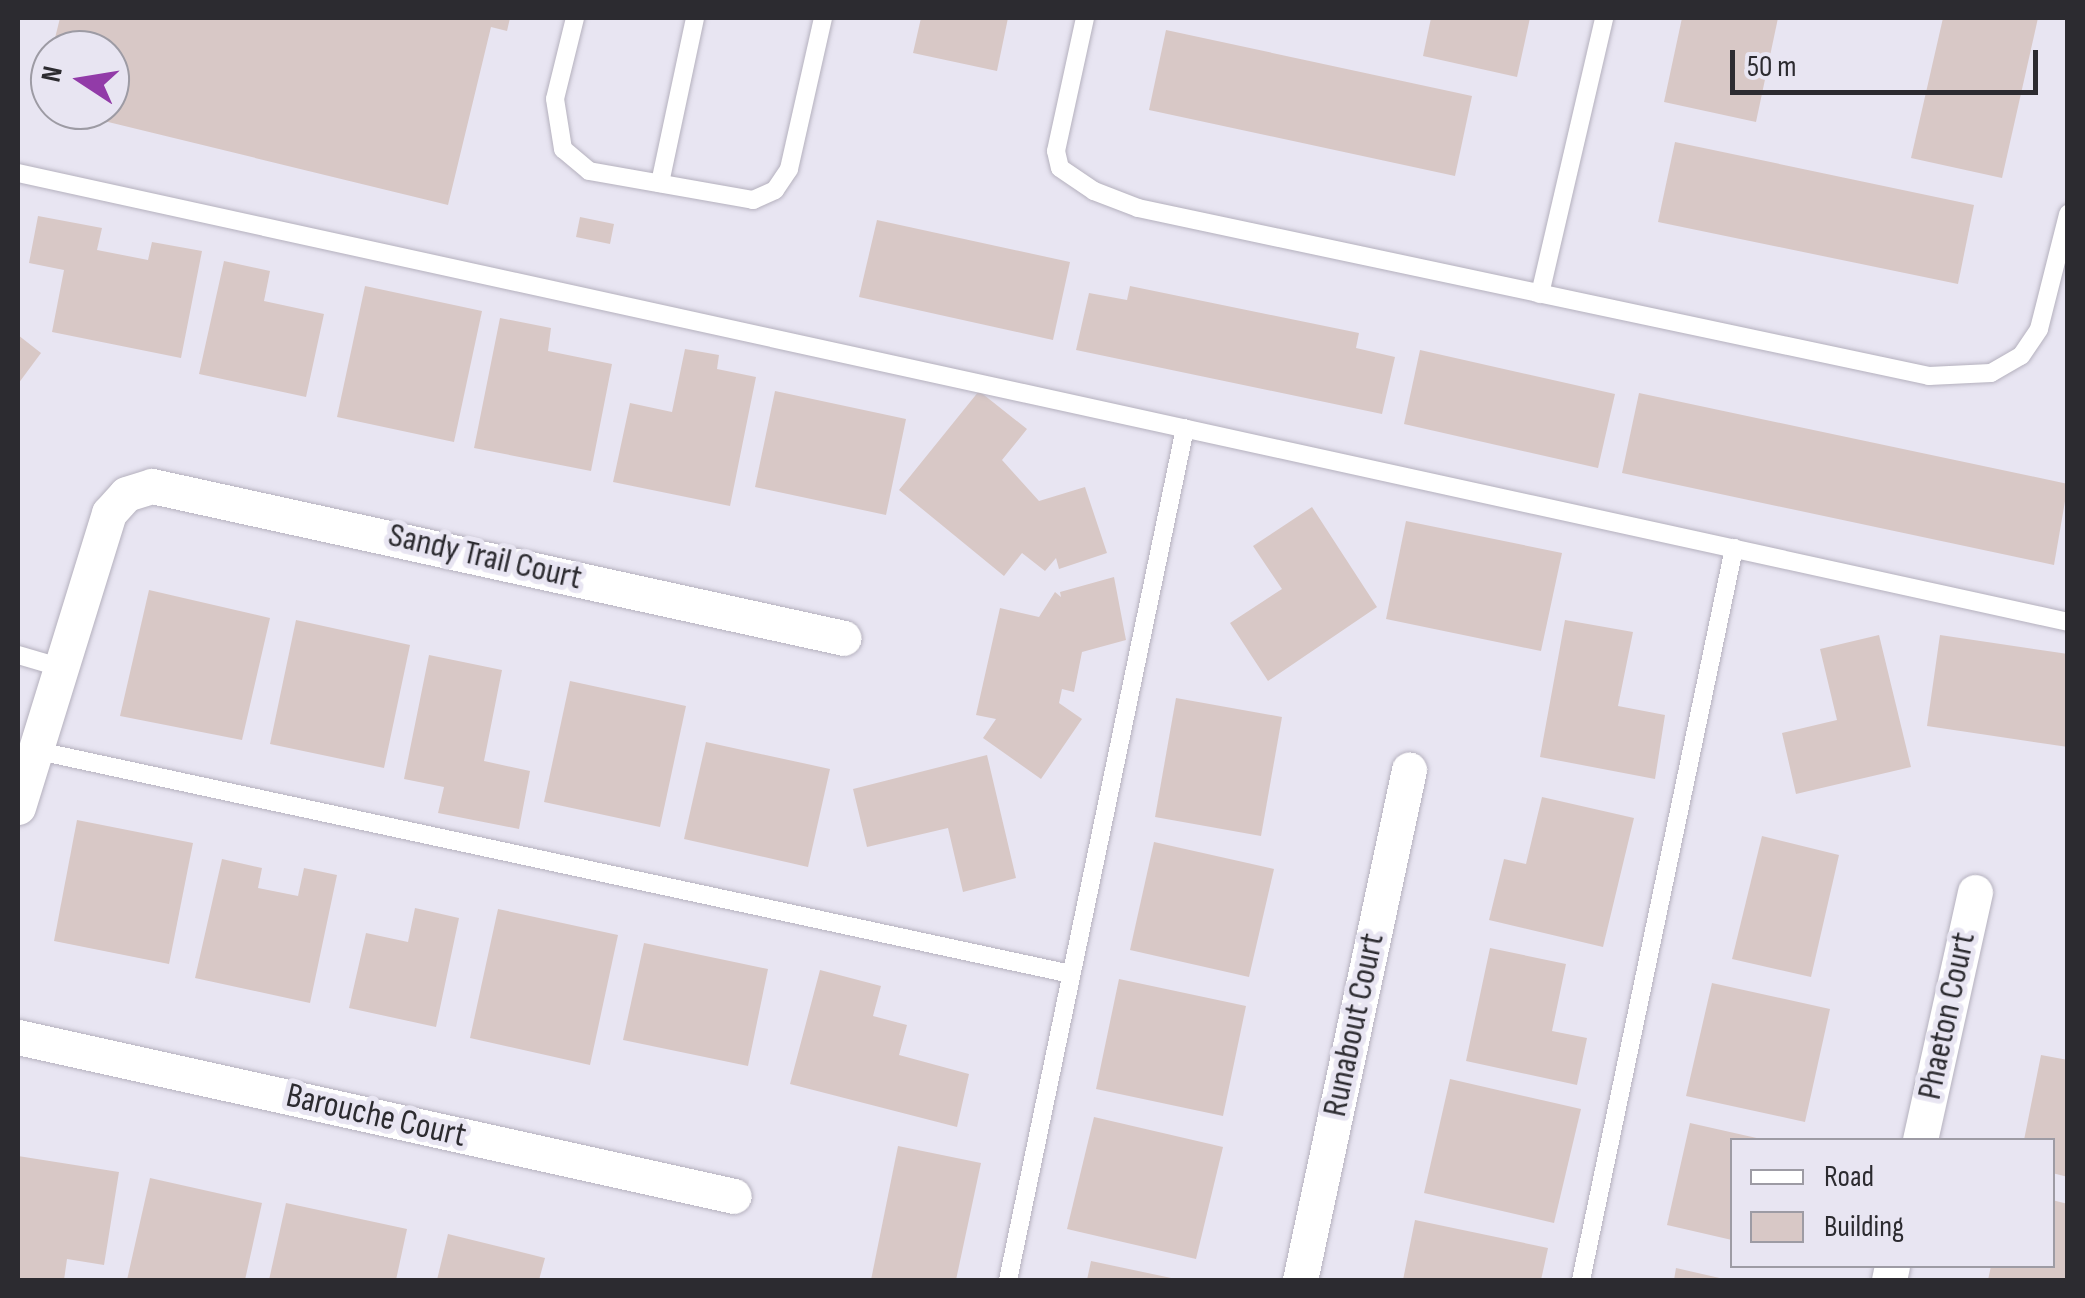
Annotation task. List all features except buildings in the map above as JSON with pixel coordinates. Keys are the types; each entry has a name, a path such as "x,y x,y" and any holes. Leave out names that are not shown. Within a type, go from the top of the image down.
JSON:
{"street":[{"name":"Sandy Trail Court","path":"59,667 108,513 126,494 176,488 844,638"},
{"path":"18,807 59,667"},
{"name":"Runabout Court","path":"1300,1280 1409,770"},
{"name":"Phaeton Court","path":"1920,1138 1974,892"},
{"name":"Barouche Court","path":"18,1037 734,1196"}],"lane":[{"path":"575,18 555,99 564,150 589,171 753,200 775,190 789,169 822,18"},
{"path":"660,183 695,18"},
{"path":"1085,18 1056,151 1060,168 1094,191 1138,208 1929,376 1970,377 2022,356 2039,329 2068,214"},
{"path":"1540,294 1604,18"},
{"path":"18,173 2068,622"},
{"path":"1008,1280 1185,428"},
{"path":"1581,1280 1734,548"},
{"path":"18,655 59,667"},
{"path":"33,750 1072,974"}]}
